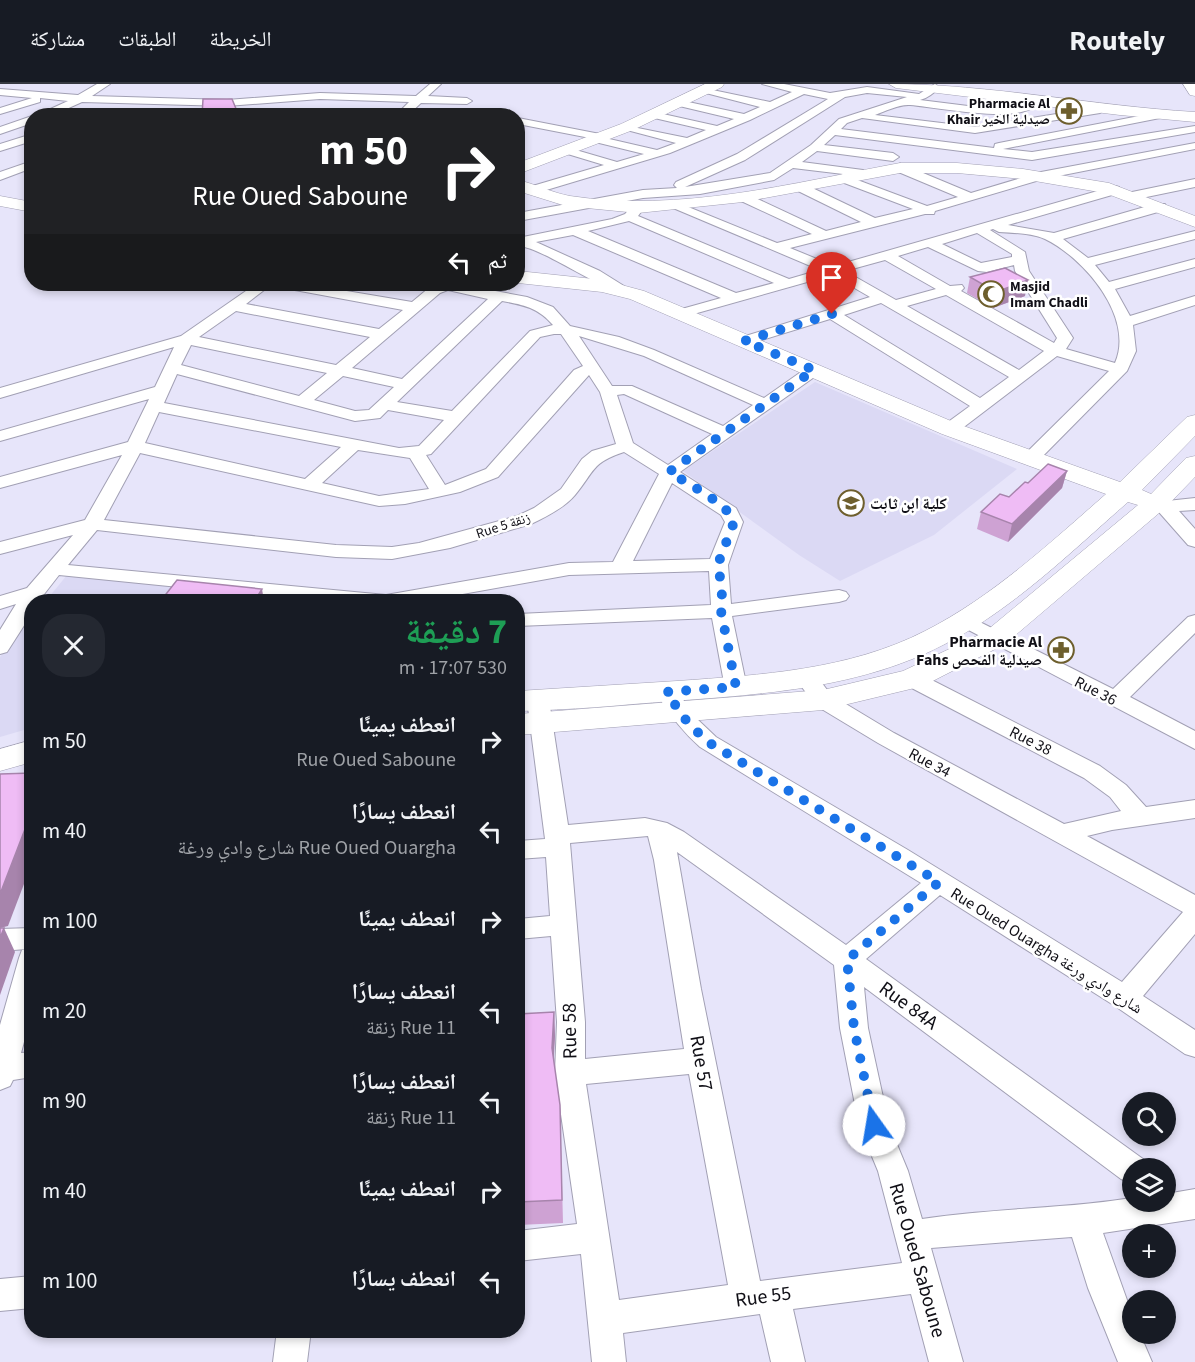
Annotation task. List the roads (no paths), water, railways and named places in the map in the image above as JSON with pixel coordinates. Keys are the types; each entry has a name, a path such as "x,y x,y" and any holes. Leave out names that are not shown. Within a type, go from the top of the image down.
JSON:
{"street":[{"path":"2,94 26,84"},
{"path":"0,111 41,97 63,84"},
{"path":"58,108 105,84"},
{"path":"284,102 304,84"},
{"path":"324,99 343,84"},
{"path":"409,108 436,84"},
{"path":"766,84 841,95 871,90 1195,117"},
{"path":"896,84 927,96"},
{"path":"1190,84 1195,92"},
{"path":"114,101 138,88"},
{"path":"525,166 627,127 710,88 771,106"},
{"path":"150,101 170,90"},
{"path":"237,103 252,90"},
{"path":"530,192 658,153 802,91"},
{"path":"2,94 114,101 237,103 324,99 467,101"},
{"path":"525,240 576,231 634,213 667,198 741,157 841,95"},
{"path":"667,198 780,174 843,122 855,116 927,96"},
{"path":"915,122 927,96"},
{"path":"114,101 122,108"},
{"path":"150,101 152,108"},
{"path":"196,108 197,102"},
{"path":"237,103 239,108"},
{"path":"679,103 746,117"},
{"path":"855,116 975,130 1100,110"},
{"path":"654,115 717,129"},
{"path":"998,146 1160,115"},
{"path":"0,131 24,122"},
{"path":"525,123 658,153"},
{"path":"914,141 927,124"},
{"path":"627,127 687,142"},
{"path":"832,131 1024,156 1195,129"},
{"path":"975,130 998,146 1024,156"},
{"path":"895,165 901,140"},
{"path":"0,148 24,141"},
{"path":"776,247 926,210 1041,176 1195,146"},
{"path":"815,147 895,165 1041,176 1115,190 1160,207 1193,223"},
{"path":"565,150 616,165"},
{"path":"1023,174 1024,156"},
{"path":"0,165 24,157"},
{"path":"792,164 863,174"},
{"path":"525,216 585,204 667,198 743,197 863,174 895,165 970,197"},
{"path":"0,176 24,167"},
{"path":"843,178 948,220 977,229 1026,257 1063,333 1064,342 950,429"},
{"path":"1132,196 1195,183"},
{"path":"800,187 873,223"},
{"path":"683,314 1115,190"},
{"path":"530,192 634,213 787,283"},
{"path":"743,197 824,235"},
{"path":"667,198 833,270 1018,376"},
{"path":"0,201 24,206"},
{"path":"744,341 832,314 975,283 1056,241 1160,207"},
{"path":"1085,263 1193,223"},
{"path":"977,229 1028,231 1056,241 1085,263 1106,287 1127,322 1131,346 1129,355 1120,369 1030,459"},
{"path":"576,231 735,298"},
{"path":"525,243 595,274 619,289 683,314 950,429 1160,505 1195,504"},
{"path":"930,243 982,268 1026,257"},
{"path":"905,266 950,253"},
{"path":"886,255 1053,350 1120,369"},
{"path":"1106,287 1195,263"},
{"path":"525,278 619,289"},
{"path":"0,393 186,339 255,291"},
{"path":"324,291 413,307"},
{"path":"302,403 434,291"},
{"path":"466,291 522,300 546,308 574,340 608,392 626,446 721,506 733,517 734,522 718,564 722,591 721,611 736,687"},
{"path":"173,368 363,417 374,414 498,297"},
{"path":"1127,322 1195,300"},
{"path":"233,306 384,334"},
{"path":"832,314 980,405"},
{"path":"0,436 158,398 355,444 399,453 416,453 425,450 535,334 549,328 562,328 659,355 766,405"},
{"path":"28,594 34,592 92,524 126,464 186,339"},
{"path":"186,339 405,384"},
{"path":"0,483 134,446 389,501 477,481 492,473 580,373 593,368"},
{"path":"620,568 669,472 814,370"},
{"path":"608,392 626,389 725,433"},
{"path":"382,404 455,417"},
{"path":"673,703 736,687 815,689 939,637 966,621 1012,586 1124,492 1195,422"},
{"path":"309,485 355,444"},
{"name":"Rue 5 زنقة","path":"92,524 336,551 392,553 443,544 524,520 541,512 567,493 588,463 598,455 626,446"},
{"path":"416,453 439,490"},
{"path":"528,712 673,703 912,679 995,638 1160,505 1195,463"},
{"path":"1160,505 1195,541"},
{"path":"0,548 92,524"},
{"path":"492,593 569,569 718,564"},
{"path":"52,569 299,594"},
{"path":"0,603 24,595"},
{"path":"525,620 721,611 839,596"},
{"path":"0,647 24,608"},
{"name":"Rue 36","path":"966,621 1195,741"},
{"path":"1115,699 1195,621"},
{"name":"Rue 38","path":"912,679 1092,772 1118,791 1139,816"},
{"name":"Rue 34","path":"815,689 886,738 1195,907"},
{"name":"Rue Oued Ouargha شارع وادي ورغة","path":"673,703 697,733 718,749 939,882 1125,998 1195,1045"},
{"name":"Rue 58","path":"528,712 557,841 562,925 560,1022 595,1238 609,1362"},
{"path":"1170,727 1195,725"},
{"path":"0,760 24,753"},
{"path":"0,787 24,780"},
{"path":"1062,834 1139,816 1195,809"},
{"path":"525,848 557,841 655,828"},
{"name":"Rue 84A","path":"655,828 675,838 847,960 1122,1162"},
{"name":"Rue 57","path":"655,828 667,860 700,1060 760,1296 788,1362"},
{"path":"847,960 939,882"},
{"path":"1125,998 1195,916"},
{"path":"525,928 562,925"},
{"path":"0,940 24,938"},
{"name":"Rue Oued Saboune","path":"847,960 854,1028 874,1125 893,1171 946,1362"},
{"path":"1,1073 24,988"},
{"path":"570,1073 700,1060"},
{"path":"1,1073 24,1066"},
{"path":"911,1236 949,1230 1083,1221 1181,1201"},
{"path":"1083,1221 1105,1288 1135,1362"},
{"path":"525,1245 595,1238"},
{"name":"Rue 55","path":"605,1319 760,1296 922,1277"},
{"path":"0,1295 24,1293"},
{"path":"290,1362 293,1338"}],"place":[{"name":"Pharmacie Al Khair صيدلية الخير","path":"1069,111"},
{"name":"Masjid Imam Chadli","path":"991,294"},
{"name":"كلية ابن ثابت","path":"851,503"},
{"name":"Pharmacie Al Fahs صيدلية الفحص","path":"1061,650"}]}
